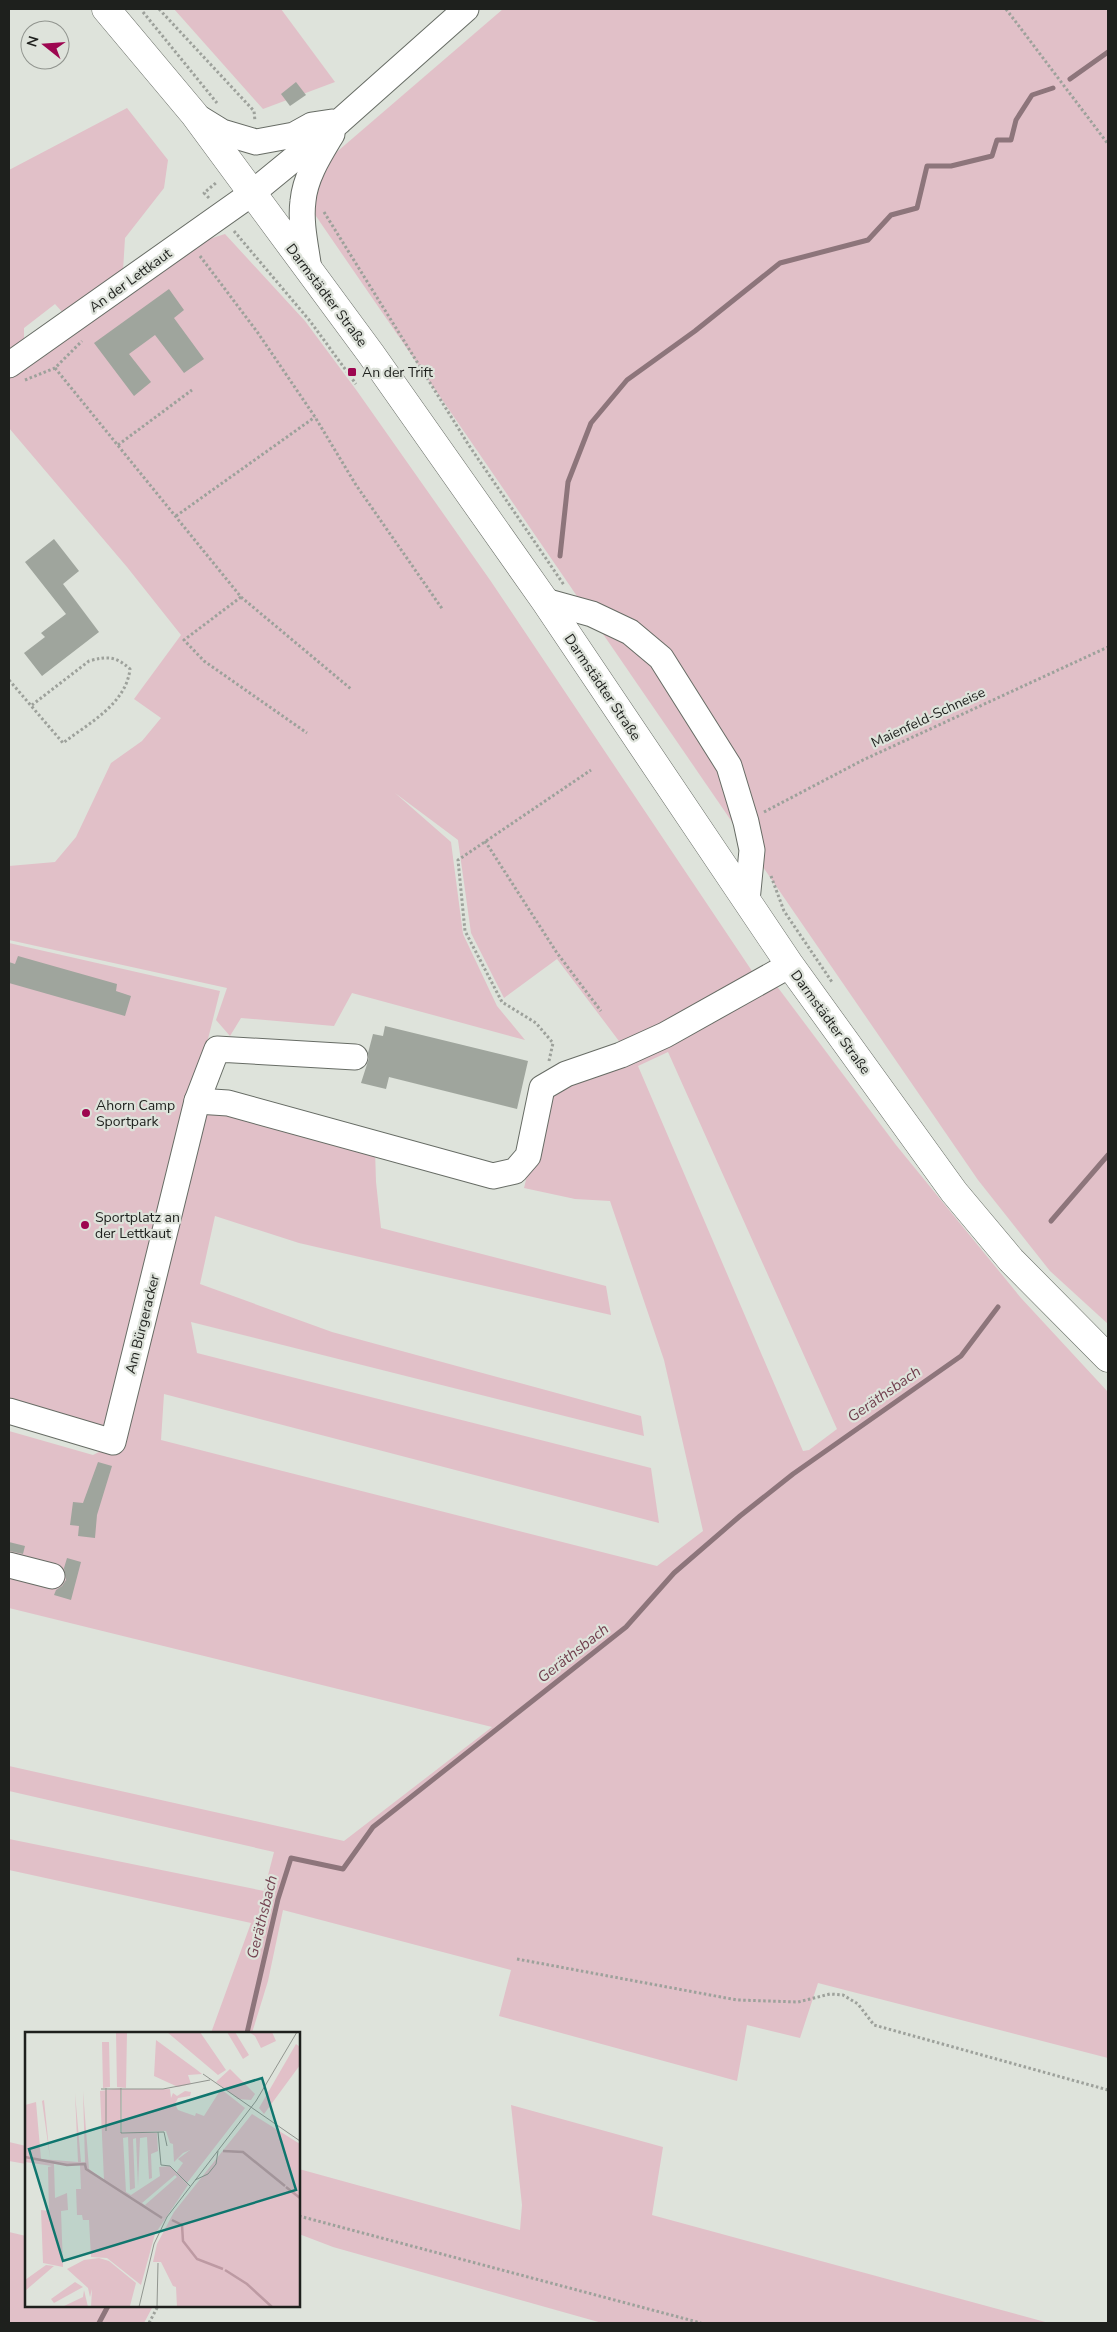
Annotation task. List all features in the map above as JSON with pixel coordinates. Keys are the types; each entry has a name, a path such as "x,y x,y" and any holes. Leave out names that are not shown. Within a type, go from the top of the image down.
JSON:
{"main road":[{"name":"Darmstädter Straße","path":"106,9 194,114 251,194 371,354 557,597 747,901 790,965 954,1192 1011,1260 1108,1358"}],"street":[{"path":"251,194 340,121 466,9"},
{"path":"194,114 222,132 256,142 294,135 312,125 340,121"},
{"path":"309,270 303,224 303,200 311,174 340,121"},
{"name":"An der Lettkaut","path":"9,365 251,194"},
{"path":"557,597 630,632 661,658 729,766 746,822 752,850 747,901"},
{"path":"355,1057 217,1048 198,1101 228,1103 493,1176 515,1172 528,1156 542,1088 566,1074 621,1055 665,1035 790,965"},
{"name":"Am Bürgeracker","path":"9,1411 113,1442 198,1101"},
{"path":"9,1565 52,1576"}],"path":[{"path":"159,9 254,111 255,130"},
{"path":"1006,9 1108,144"},
{"path":"143,12 220,106"},
{"path":"233,169 204,193 310,321 356,384"},
{"path":"303,200 312,202 327,216 468,444 557,597"},
{"path":"188,239 258,333 315,417 356,486 444,610"},
{"path":"55,368 241,597 351,689"},
{"path":"118,445 192,390"},
{"path":"176,516 315,417"},
{"path":"241,597 184,640 204,661 307,733"},
{"name":"Maienfeld-Schneise","path":"760,814 863,760 1108,647"},
{"path":"9,680 63,743 100,715 122,694 128,682 130,669 119,659 101,658 89,661 32,705"},
{"path":"542,1088 553,1043 536,1022 502,1002 465,931 458,860 590,770"},
{"path":"484,841 557,953 601,1011"},
{"path":"770,873 784,911 833,984"},
{"path":"517,1959 737,2000 798,2002 830,1994 843,1995 858,2004 874,2025 1108,2090"},
{"path":"300,2216 701,2323"},
{"path":"149,2323 157,2307"}],"shaded area":[{"path":"174,9 281,9 335,82 263,109"},
{"path":"503,9 1108,9 1108,1324 1050,1271 978,1180 296,187"},
{"path":"127,108 168,160 164,188 125,238 123,271 64,314 55,304 24,328 24,342 9,353 9,170"},
{"path":"225,234 305,321 357,391 490,580 756,977 625,1049 557,959 504,998 471,933 458,840 395,793 451,842 463,934 497,1006 525,1040 352,993 334,1026 241,1018 230,1036 216,1020 227,988 9,940 9,866 55,862 76,837 111,763 142,741 161,718 134,699 181,635 127,567 9,428 9,375 203,241"},
{"name":"Sportplatz an der Lettkaut","path":"9,943 220,991 109,1436 9,1405"},
{"path":"773,981 896,1145 1021,1298 1108,1392 1108,2058 818,1983 800,2038 747,2025 737,2081 499,2016 511,1970 283,1910 268,1981 252,2032 211,2032 251,1923 9,1870 9,1839 264,1891 274,1852 9,1791 9,1766 344,1841 492,1727 9,1608 9,1431 93,1455 109,1447 204,1112 221,1110 375,1150 381,1228 606,1286 611,1315 299,1243 215,1216 200,1284 332,1332 641,1416 644,1436 191,1322 197,1353 651,1468 659,1523 164,1394 161,1440 657,1566 703,1531 664,1360 610,1201 575,1199 524,1188 548,1089","holes":["668,1052 837,1429 809,1450 803,1451 638,1066"]},
{"path":"511,2105 663,2147 652,2215 1049,2323 602,2323 333,2247 300,2234 300,2169 520,2230 522,2205"},
{"path":"9,2142 25,2146 25,2164 9,2161"},
{"path":"9,2232 25,2236 25,2307 152,2307 144,2323 9,2323"}],"building":[{"path":"296,82 306,95 290,106 281,94"},
{"path":"169,289 184,310 174,318 204,359 184,373 155,335 129,354 151,382 134,396 94,343"},
{"path":"54,539 79,571 63,584 99,632 42,676 24,653 45,637 41,633 66,614 25,562"},
{"path":"18,956 117,984 116,991 131,996 125,1016 9,983 9,962 15,964"},
{"path":"385,1026 528,1061 517,1109 389,1077 386,1089 361,1083 369,1058 368,1053 373,1034 383,1036"},
{"path":"98,1462 112,1466 97,1515 95,1538 78,1536 79,1526 70,1525 73,1502 83,1503"},
{"path":"9,1542 25,1546 23,1554 9,1551"},
{"path":"67,1558 81,1562 71,1600 54,1595 56,1590 66,1580 64,1568"}],"waterway":[{"path":"1070,79 1108,52"},
{"path":"560,556 568,482 591,423 627,380 695,331 780,263 868,240 891,215 917,208 927,166 951,166 992,156 997,140 1011,140 1016,120 1032,95 1053,88"},
{"name":"Geräthsbach","path":"1051,1221 1108,1155"},
{"name":"Geräthsbach","path":"247,2032 278,1899 291,1858 343,1869 373,1827 626,1627 674,1573 740,1516 793,1474 961,1356 998,1307"},
{"name":"Geräthsbach","path":"99,2323 107,2307"}],"place":[{"name":"An der Trift","path":"352,372"},
{"name":"Ahorn Camp Sportpark","path":"86,1113"},
{"name":"Sportplatz an der Lettkaut","path":"85,1225"}]}
